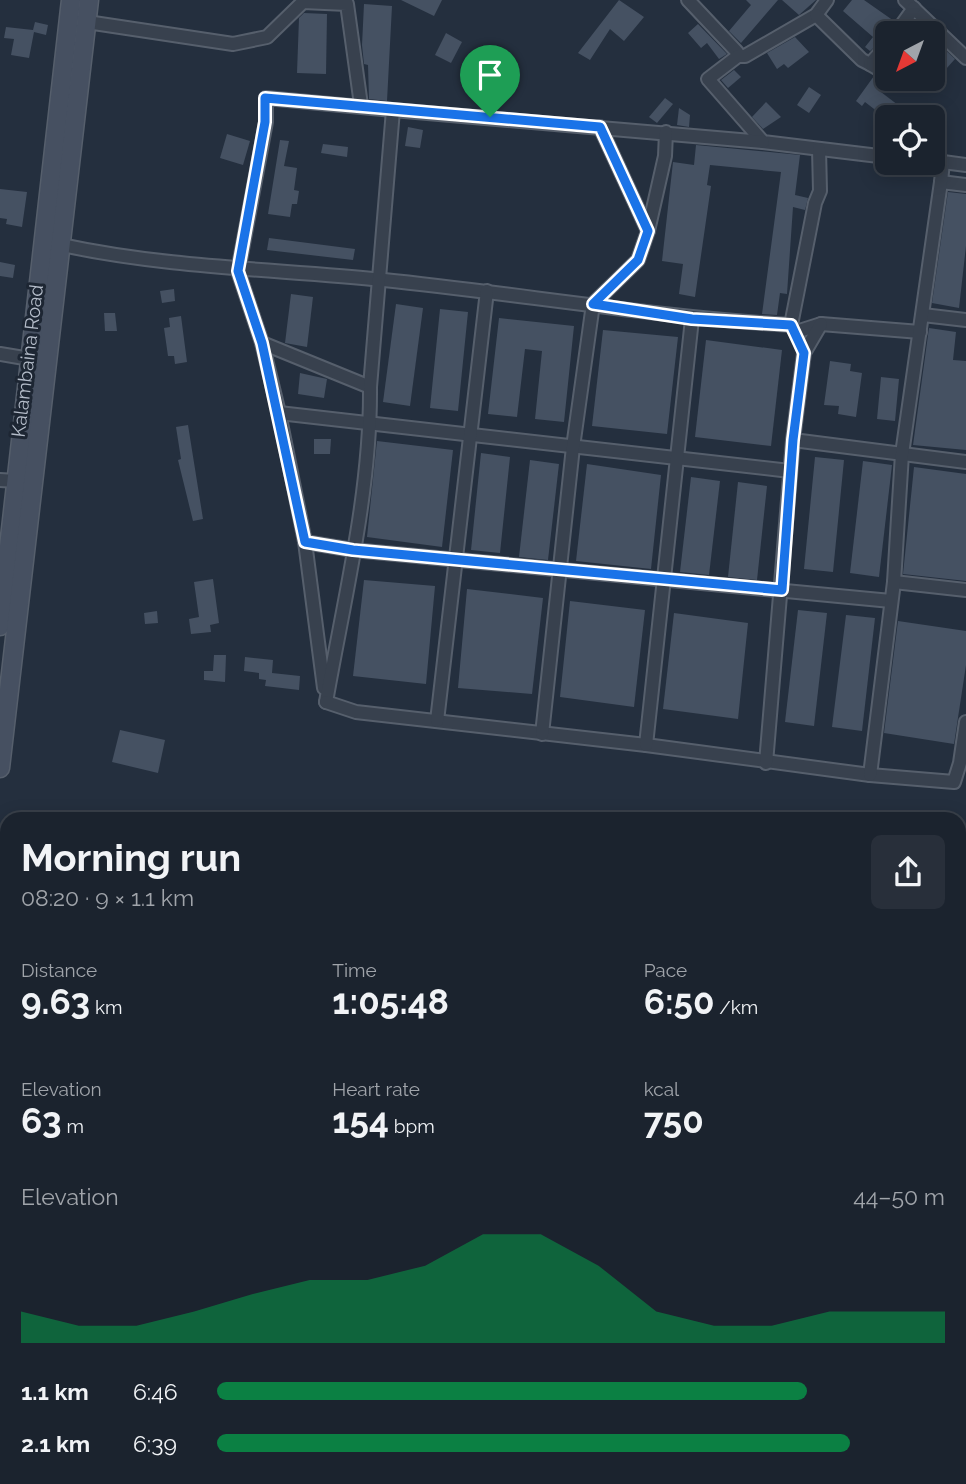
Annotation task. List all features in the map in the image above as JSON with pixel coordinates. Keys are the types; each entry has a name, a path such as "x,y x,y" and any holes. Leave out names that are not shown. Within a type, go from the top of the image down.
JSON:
{"main road":[{"path":"0,626 8,481 30,359 71,0"},
{"name":"Kalambaina Road","path":"0,768 89,0"}],"street":[{"path":"688,0 720,32 738,56"},
{"path":"763,142 708,79 738,56 746,56 816,15 827,0"},
{"path":"87,22 233,44 267,37 303,2 347,4 361,105"},
{"path":"902,21 910,4 966,58"},
{"path":"816,15 862,60 875,67"},
{"path":"870,64 875,58"},
{"path":"326,702 305,542 279,413 262,343 238,271 265,122 265,98 666,132 875,156"},
{"path":"326,702 353,550 371,424 370,387 393,110"},
{"path":"600,127 648,231"},
{"path":"542,734 573,447 593,304 638,260 648,231 665,156 666,132"},
{"path":"804,353 793,328 815,203 820,191 819,149"},
{"path":"945,163 966,165"},
{"path":"870,775 894,582 902,454 940,175"},
{"path":"941,182 966,185"},
{"path":"62,245 124,259 238,271 380,279 593,304 692,319 793,328 821,324 920,332"},
{"path":"438,721 487,291"},
{"path":"923,315 966,320"},
{"path":"646,745 692,319"},
{"path":"766,763 793,440 804,353 821,324"},
{"path":"262,343 370,387"},
{"path":"0,354 30,359"},
{"path":"279,413 790,471"},
{"path":"793,440 966,461"},
{"path":"305,542 353,550 891,601"},
{"path":"894,582 966,590"},
{"path":"326,702 356,712 646,745 766,763 960,783 966,722"}],"building":[{"path":"401,0 442,0 434,16"},
{"path":"619,0 644,17 624,41 610,29 590,60 578,53"},
{"path":"746,0 778,0 741,43 729,31 751,5"},
{"path":"782,0 816,0 799,15"},
{"path":"852,0 864,0 894,21 875,21 875,47 870,51 865,47 873,37 843,11"},
{"path":"364,4 392,6 387,101 369,99 368,65 364,64 362,45"},
{"path":"304,13 327,14 326,74 297,73 299,18"},
{"path":"35,22 48,25 46,35 34,32 29,58 11,55 14,39 4,38 6,27 33,30"},
{"path":"698,24 727,54 719,59 707,43 701,48 688,33"},
{"path":"446,33 462,42 451,63 435,55"},
{"path":"795,37 809,52 788,68 784,64 777,69 767,53"},
{"path":"945,50 955,59 945,68"},
{"path":"734,70 741,77 728,88 721,80"},
{"path":"874,76 875,91 880,91 898,105 875,105 875,110 865,102 862,106 856,101"},
{"path":"809,87 821,95 809,113 797,105"},
{"path":"665,98 673,104 657,123 649,117"},
{"path":"766,102 781,117 763,129 752,117"},
{"path":"679,108 690,115 689,127 677,125"},
{"path":"408,127 423,130 420,148 405,146"},
{"path":"227,134 250,141 243,165 220,158"},
{"path":"280,140 289,141 284,166 297,168 294,190 299,191 297,204 292,204 290,217 268,214"},
{"path":"323,144 348,147 347,157 321,153"},
{"path":"696,145 800,155 795,195 808,198 805,210 793,207 787,294 780,293 777,315 762,314 781,172 710,165 707,185 711,186 695,297 679,294 683,264 662,261 673,162 694,165"},
{"path":"0,189 27,192 22,227 6,224 7,219 0,218"},
{"path":"948,192 966,194 966,246 959,308 932,303"},
{"path":"269,238 355,249 353,260 267,250"},
{"path":"0,262 15,265 13,278 0,276"},
{"path":"174,289 175,301 162,303 160,291"},
{"path":"291,294 313,297 307,347 285,343"},
{"path":"396,304 423,308 410,406 383,402"},
{"path":"440,309 468,312 458,411 430,408"},
{"path":"104,313 115,313 117,331 105,331"},
{"path":"181,316 187,362 175,364 174,356 168,356 164,328 170,327 169,318"},
{"path":"499,318 574,326 564,422 535,419 542,351 525,349 517,417 488,414"},
{"path":"929,328 956,332 953,360 966,361 966,450 913,445"},
{"path":"603,330 678,337 667,434 592,426"},
{"path":"706,340 782,350 771,446 695,437"},
{"path":"830,361 851,364 850,371 862,373 856,417 838,414 839,406 824,405"},
{"path":"300,373 327,379 324,398 298,394"},
{"path":"881,377 899,379 895,421 877,419"},
{"path":"188,425 203,519 193,521 178,460 181,459 176,427"},
{"path":"314,439 331,439 330,454 314,454"},
{"path":"377,441 453,450 442,547 367,537"},
{"path":"481,453 510,457 500,553 471,550"},
{"path":"815,457 844,460 833,572 804,569"},
{"path":"530,460 559,464 548,560 519,557"},
{"path":"863,461 892,465 879,577 850,573"},
{"path":"587,464 661,475 651,569 576,561"},
{"path":"914,467 966,474 966,581 903,574"},
{"path":"691,477 720,481 709,575 680,572"},
{"path":"738,482 767,486 757,580 728,577"},
{"path":"213,579 219,623 210,625 211,632 191,634 189,619 199,617 194,582"},
{"path":"364,580 435,586 426,684 353,676"},
{"path":"467,589 543,598 532,694 458,688"},
{"path":"570,601 645,610 634,707 560,697"},
{"path":"798,610 827,613 814,726 785,722"},
{"path":"157,611 158,623 145,624 144,613"},
{"path":"674,613 748,623 738,719 663,709"},
{"path":"846,615 875,618 862,731 832,727"},
{"path":"898,621 966,631 966,665 954,744 884,733"},
{"path":"214,655 226,655 225,682 204,680 204,671 213,671"},
{"path":"245,657 273,660 272,673 300,676 299,690 265,686 266,680 259,679 259,673 244,671"},
{"path":"120,730 165,740 158,773 112,762"}],"route":[{"path":"265,98 490,117 600,127 648,231 638,260 627,274 593,304 692,319 791,325 796,332 804,353 793,440 782,590 353,550 305,542 262,343 238,271 265,122 265,98"}]}
